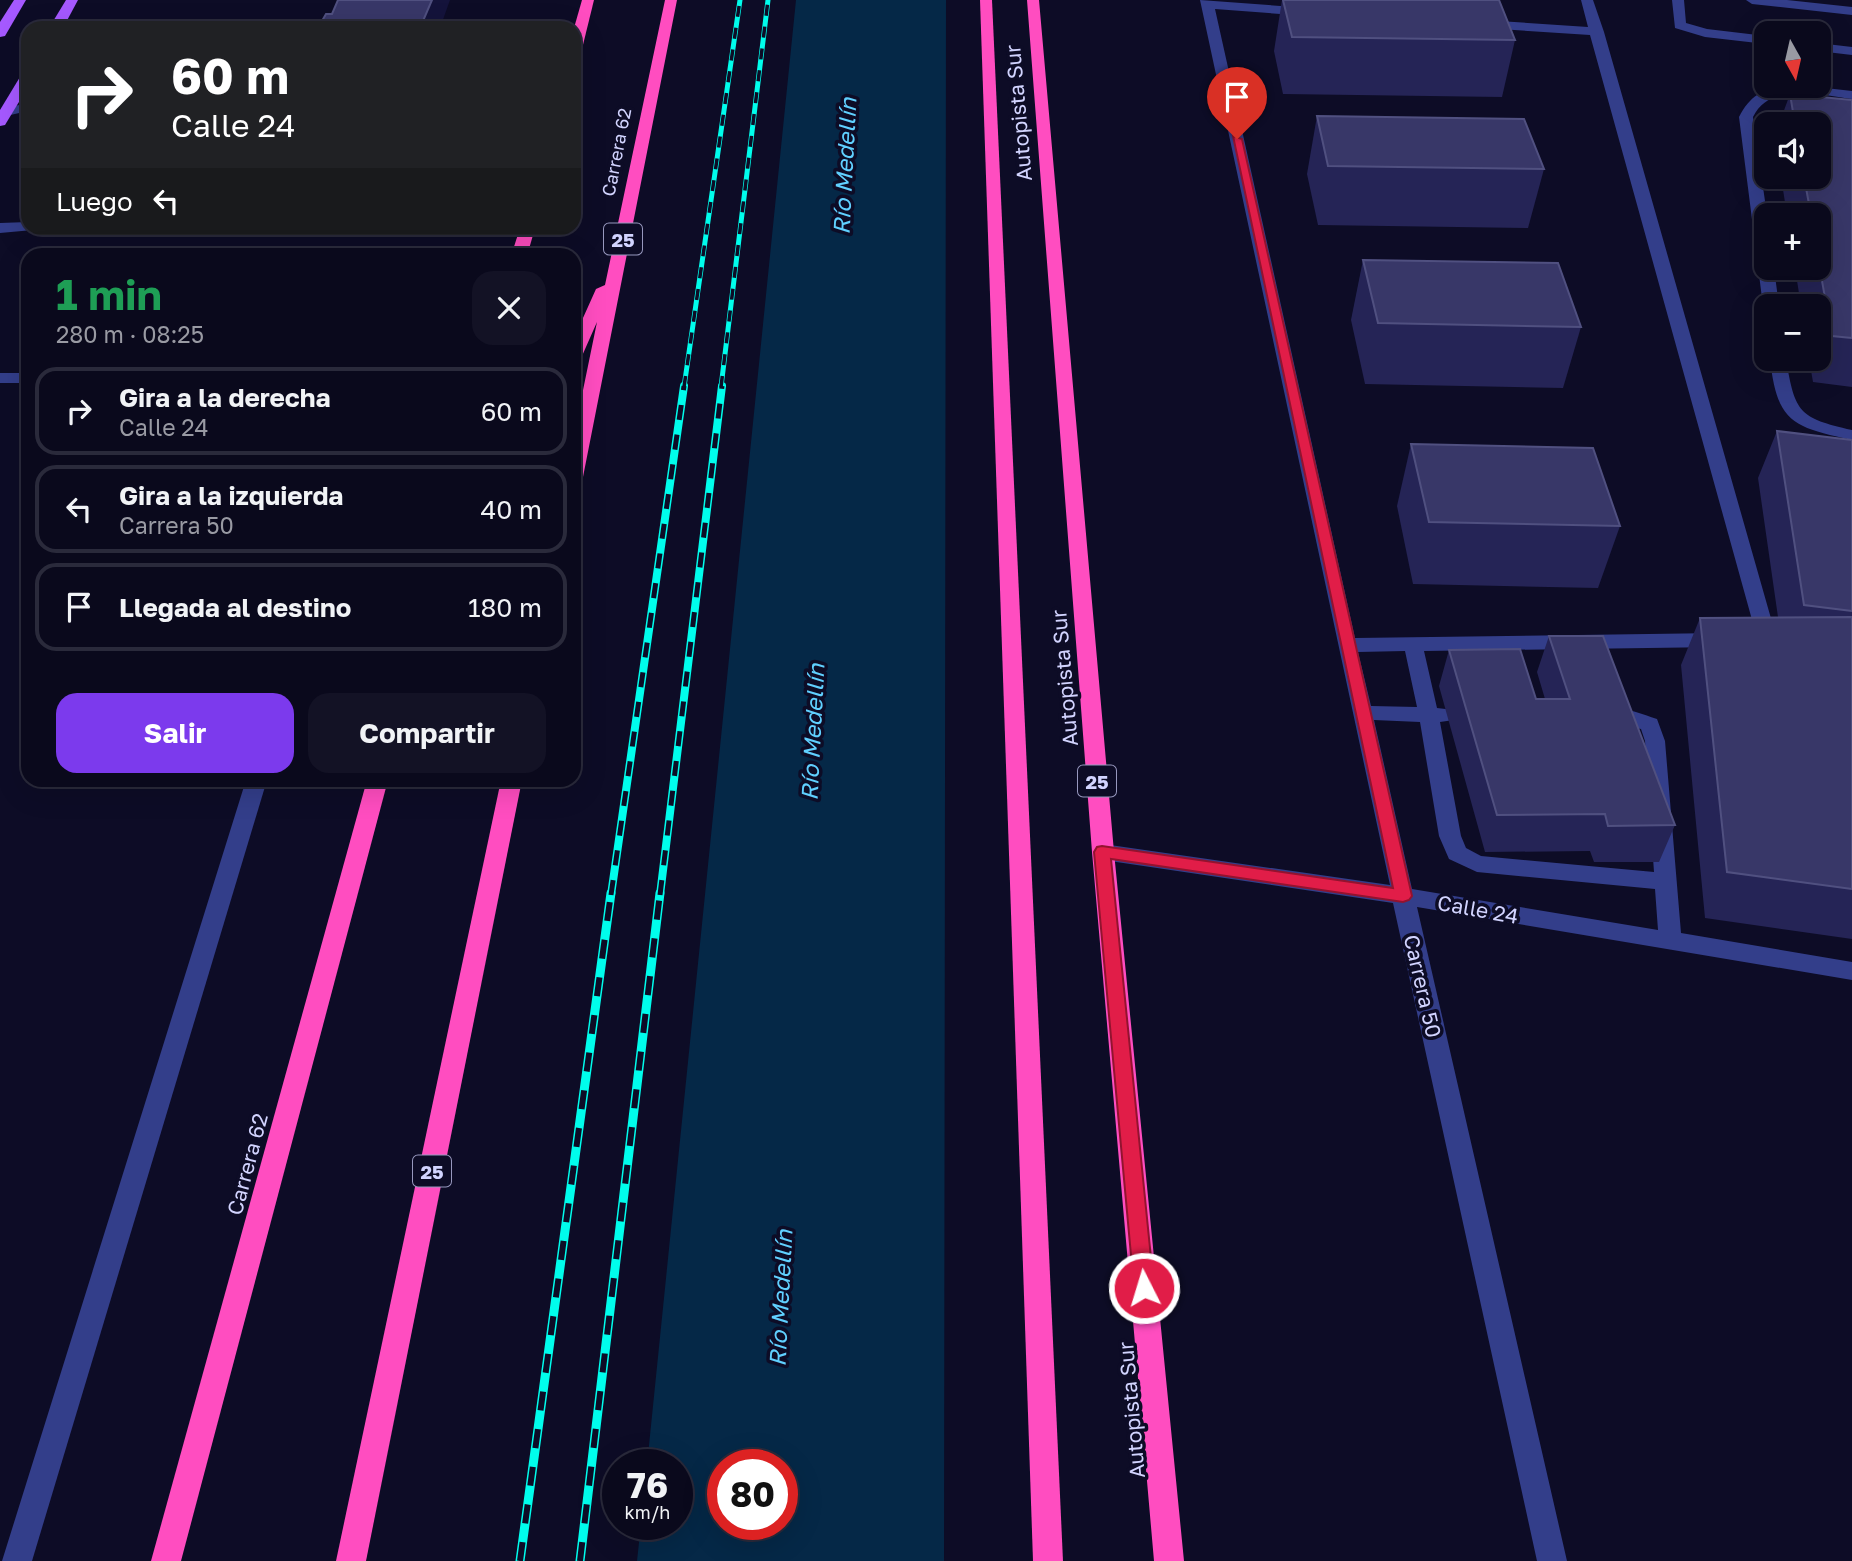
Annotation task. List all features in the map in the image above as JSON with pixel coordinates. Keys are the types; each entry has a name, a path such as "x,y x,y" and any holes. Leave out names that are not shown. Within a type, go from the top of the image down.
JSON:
{"highway":[{"path":"581,26 588,0"},
{"name":"Carrera 62","path":"581,443 671,0"},
{"name":"Autopista Sur","path":"986,0 1048,1561"},
{"name":"Autopista Sur","path":"1033,0 1102,852 1169,1561"},
{"path":"581,340 620,252"},
{"name":"Carrera 62","path":"166,1561 376,787"},
{"path":"368,822 383,787"},
{"name":"25","path":"351,1561 511,787"}],"main road":[{"path":"0,33 20,0"},
{"path":"60,21 72,0"},
{"path":"3,117 21,89"}],"street":[{"path":"1347,645 1752,639 1764,629 1587,0"},
{"path":"1678,0 1680,25 1705,33 1754,39"},
{"path":"1752,0 1852,11"},
{"path":"1207,3 1319,13"},
{"name":"Carrera 50","path":"1207,3 1362,713 1552,1561"},
{"path":"1472,24 1597,32"},
{"path":"1831,49 1852,51"},
{"path":"1769,294 1746,117 1749,106 1759,98 1796,89 1852,95"},
{"path":"3,117 21,110"},
{"path":"0,228 21,227"},
{"path":"1780,371 1782,391 1788,407 1808,426 1852,435"},
{"path":"0,378 21,378"},
{"path":"1413,645 1438,715 1450,836 1457,853 1477,864 1667,882"},
{"path":"1362,713 1438,715"},
{"path":"1605,715 1625,716 1650,724 1655,741 1670,941"},
{"path":"17,1561 255,787"},
{"name":"Calle 24","path":"1102,852 1403,896 1852,971"}],"water":[{"name":"Río Medellín","path":"796,0 946,0 944,1561 637,1561 639,1540 693,1540 693,1449 649,1449"}],"building":[{"path":"338,0 432,0 423,21 322,21 326,14 332,14"},
{"path":"1283,0 1499,0 1515,40 1292,37"},
{"path":"1791,98 1852,100 1852,338 1832,336 1831,294 1824,294 1822,280 1831,280 1831,203 1809,203 1806,189 1831,189 1831,112 1793,112"},
{"path":"1317,116 1524,119 1544,169 1328,166"},
{"path":"1363,260 1558,263 1581,327 1378,323"},
{"path":"1777,431 1852,440 1852,611 1804,605"},
{"path":"1411,444 1593,448 1620,526 1429,522"},
{"path":"1852,617 1852,889 1727,872 1700,618"},
{"path":"1549,636 1603,636 1675,825 1608,826 1605,814 1497,815 1449,650 1520,649 1536,699 1570,699"}],"railway":[{"path":"684,387 740,0"},
{"path":"721,387 768,0"},
{"path":"611,895 684,386"},
{"path":"660,895 722,386"},
{"path":"520,1561 611,893"},
{"path":"580,1561 660,893"}],"route":[{"path":"1144,1288 1102,852 1403,896 1237,139"}]}
